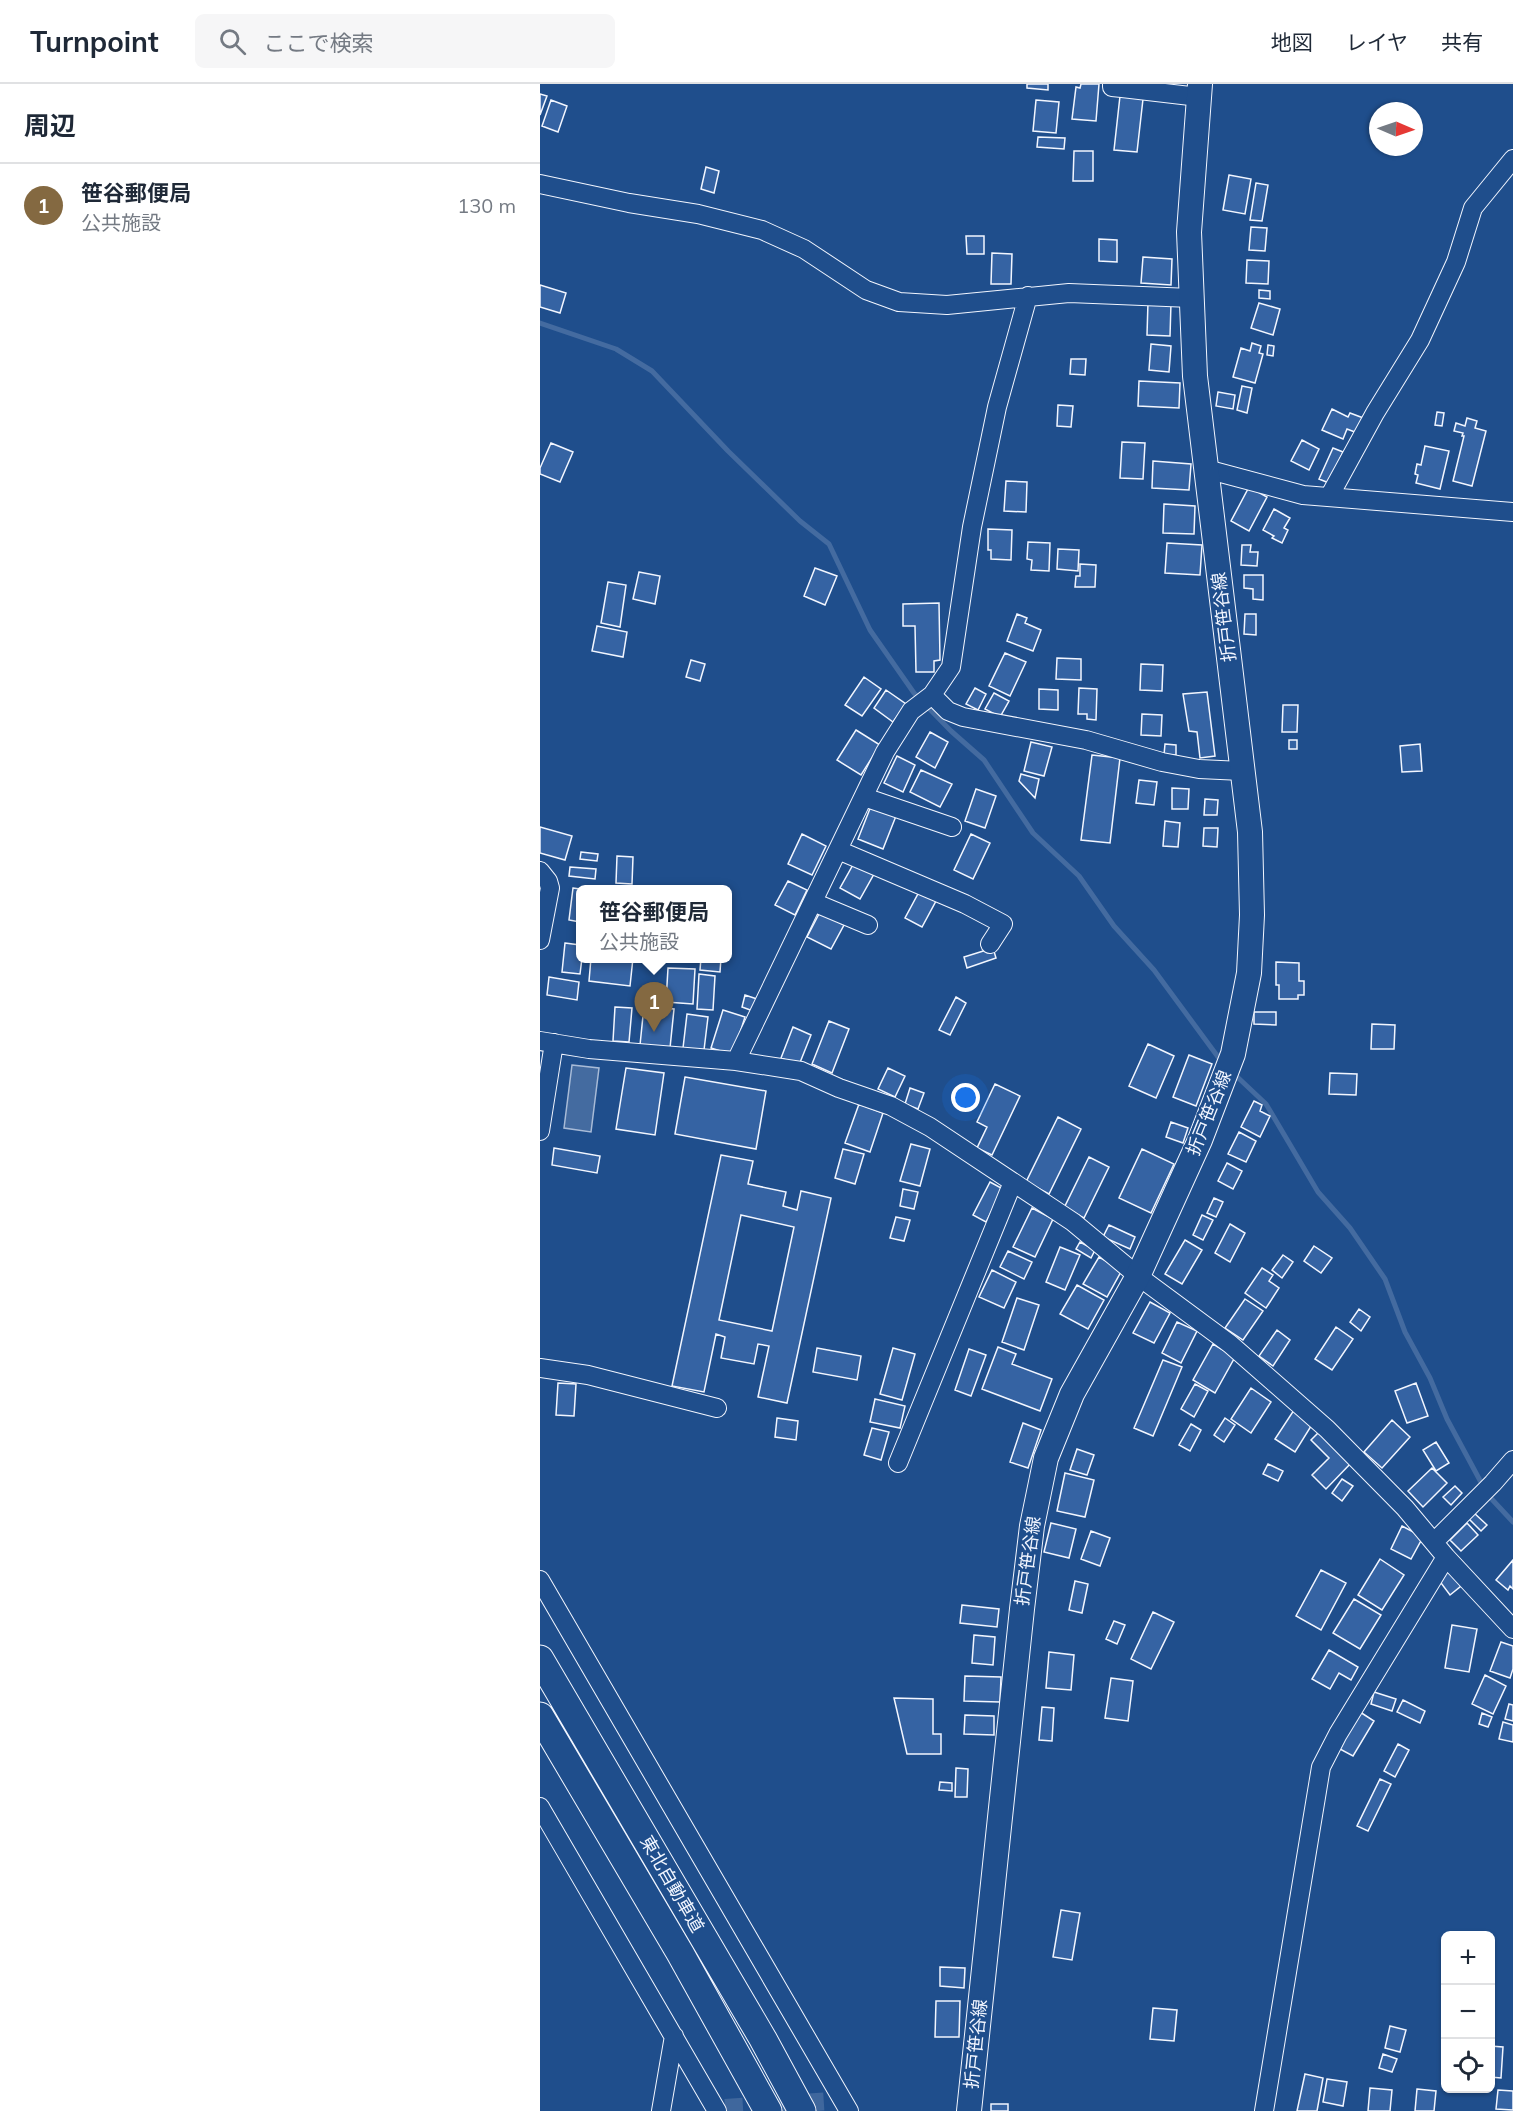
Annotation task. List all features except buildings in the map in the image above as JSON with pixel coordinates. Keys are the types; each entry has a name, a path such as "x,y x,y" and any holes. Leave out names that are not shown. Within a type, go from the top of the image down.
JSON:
{"highway":[{"name":"東北自動車道","path":"540,1659 763,2039 802,2111"},
{"name":"東北自動車道","path":"540,1716 674,1943 768,2111"}],"main road":[{"name":"折戸笹谷線","path":"969,2111 1032,1526 1046,1458 1072,1394 1138,1276 1200,1140 1233,1054 1249,973 1252,915 1250,832 1195,376 1190,232 1199,90"}],"street":[{"path":"1112,84 1112,87 1122,88 1199,90"},
{"path":"1329,497 1375,413 1420,340 1456,262 1473,208 1513,159"},
{"path":"540,184 628,203 698,214 762,230 804,249 866,290 899,302 947,305 1069,293 1191,298"},
{"path":"736,1061 885,752 912,711 932,695 951,667 972,527 997,407 1028,296"},
{"path":"1206,468 1304,495 1513,512"},
{"path":"932,695 948,711 963,717 1086,740 1190,767 1242,771"},
{"path":"864,797 952,827"},
{"path":"838,850 965,904 1003,924 990,944"},
{"path":"540,871 549,880 550,888 540,940"},
{"path":"813,902 868,925"},
{"path":"540,1131 547,1042 590,1049 736,1061 801,1071 839,1088 891,1106 930,1127 1073,1222 1138,1276 1230,1344 1327,1429 1405,1508 1446,1557 1513,1629"},
{"path":"898,1463 1013,1182"},
{"path":"540,1368 588,1375 717,1408"},
{"path":"1434,1542 1493,1484 1513,1460"},
{"path":"1264,2111 1321,1767 1338,1734 1446,1557"},
{"path":"540,1580 840,2102"},
{"path":"540,1808 719,2109"},
{"path":"661,2111 674,2036"}],"water":[{"path":"572,1065 599,1068 591,1132 564,1128"}],"waterway":[{"path":"540,323 616,349 652,371 728,451 800,521 829,544 870,630 914,693 951,731 984,760 1033,833 1079,876 1114,926 1154,970 1221,1061"},
{"path":"1232,1072 1266,1104 1318,1192 1350,1228 1385,1279 1405,1332 1430,1378 1447,1419 1483,1486"},
{"path":"1487,1494 1513,1522"}],"tunnel":[{"path":"725,2108 831,2101"}],"place":[{"name":"笹谷郵便局","path":"654,1032"}]}
